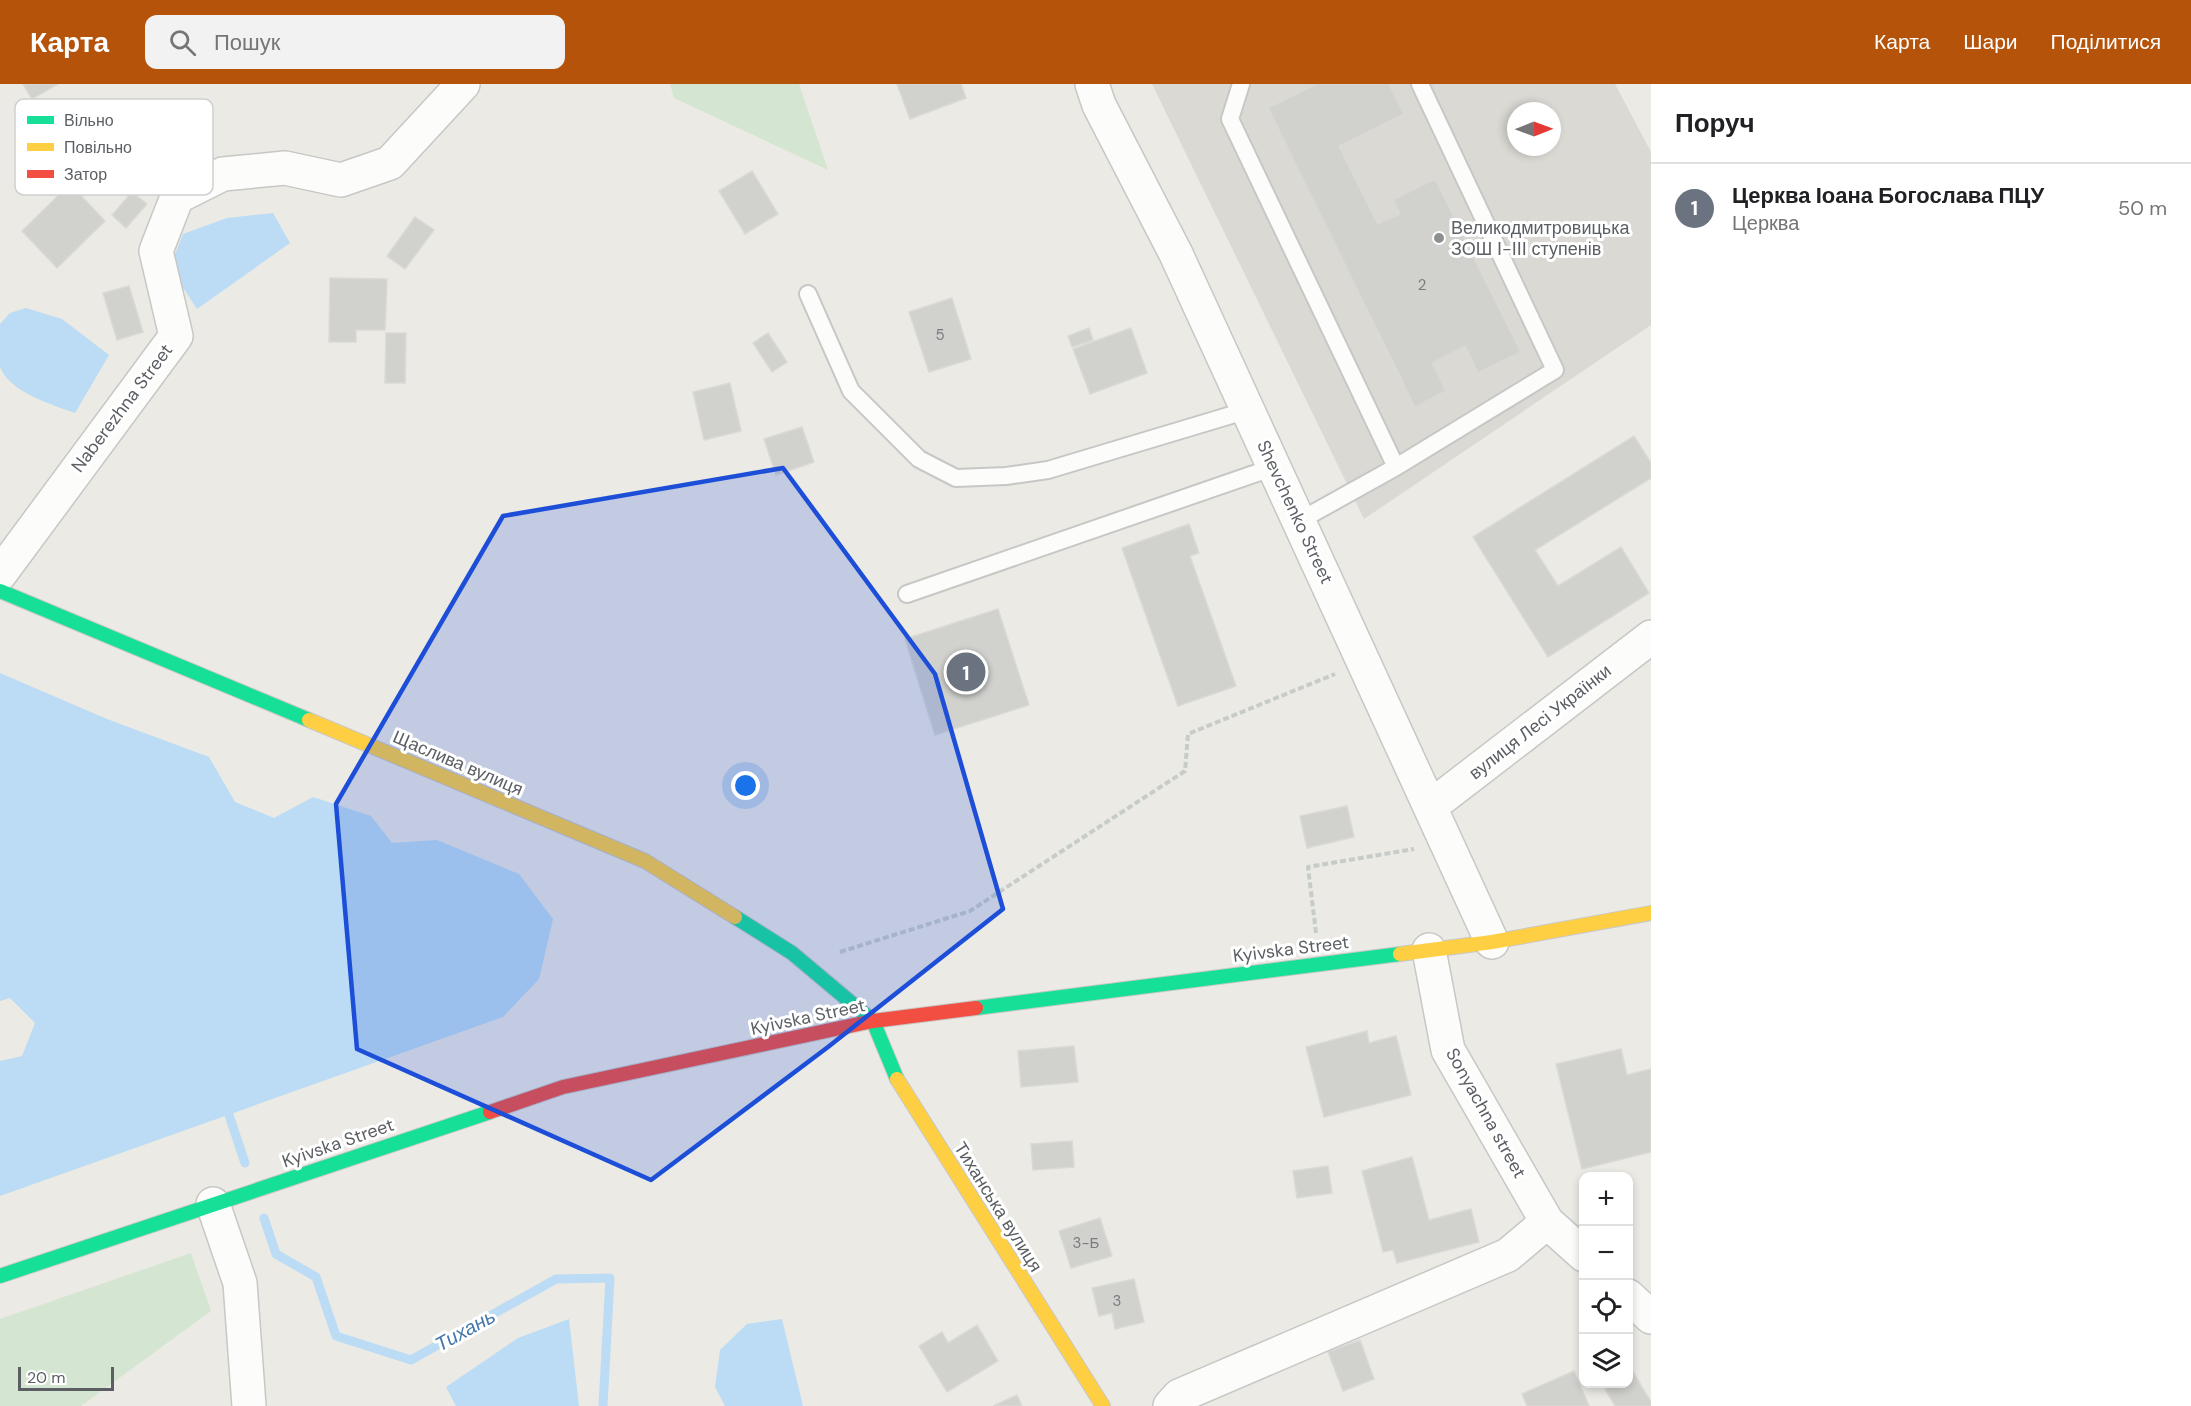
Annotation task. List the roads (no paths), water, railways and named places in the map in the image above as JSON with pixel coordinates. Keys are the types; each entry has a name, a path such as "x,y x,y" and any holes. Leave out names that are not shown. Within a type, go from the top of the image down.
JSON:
{"main road":[{"name":"Щаслива вулиця","path":"0,591 645,861 792,953 873,1021"},
{"name":"Kyivska Street","path":"0,1276 563,1087 873,1021 1492,942 1651,912"},
{"name":"Тиханська вулиця","path":"873,1021 898,1083 1103,1406"}],"street":[{"name":"Naberezhna Street","path":"213,179 223,174 285,168 341,180 390,163 463,84"},
{"name":"Shevchenko Street","path":"1092,84 1099,105 1176,254 1492,942"},
{"name":"Naberezhna Street","path":"0,574 176,336 156,250 177,197 181,195"},
{"name":"вулиця Лесі Українки","path":"1430,807 1651,637"},
{"name":"Sonyachna street","path":"1429,950 1448,1050 1547,1222 1579,1251"},
{"path":"213,1204 240,1283 249,1406"},
{"path":"1170,1406 1179,1396 1508,1255 1547,1222"},
{"path":"1633,1300 1651,1317"}],"lane":[{"path":"1241,84 1230,119 1396,467"},
{"path":"1299,521 1396,467 1555,370 1420,84"},
{"path":"808,294 851,391 919,459 957,478 1006,476 1048,470 1248,410"},
{"path":"908,594 1274,467"}],"water":[{"path":"273,213 290,243 197,309 180,283 172,262 183,234 227,218"},
{"path":"26,308 62,319 109,355 75,413 44,402 12,384 0,367 0,324 10,313"},
{"path":"0,673 107,719 209,757 235,802 274,818 313,797 371,816 392,843 437,840 519,874 553,919 539,979 503,1017 0,1196 0,1061 22,1056 35,1023 10,998 0,1001"},
{"path":"569,1319 579,1406 456,1406 446,1387 518,1338"},
{"path":"782,1319 803,1406 725,1406 715,1387 720,1350 747,1324"}],"waterway":[{"name":"Тихань","path":"225,1103 245,1163"},
{"name":"Тихань","path":"264,1218 276,1254 316,1277 336,1336 411,1360 556,1279 610,1278 603,1406"}],"place":[{"name":"Великодмитровицька ЗОШ І-ІІІ ступенів","path":"1439,238"},
{"name":"Церква Іоана Богослава ПЦУ","path":"966,672"}]}
